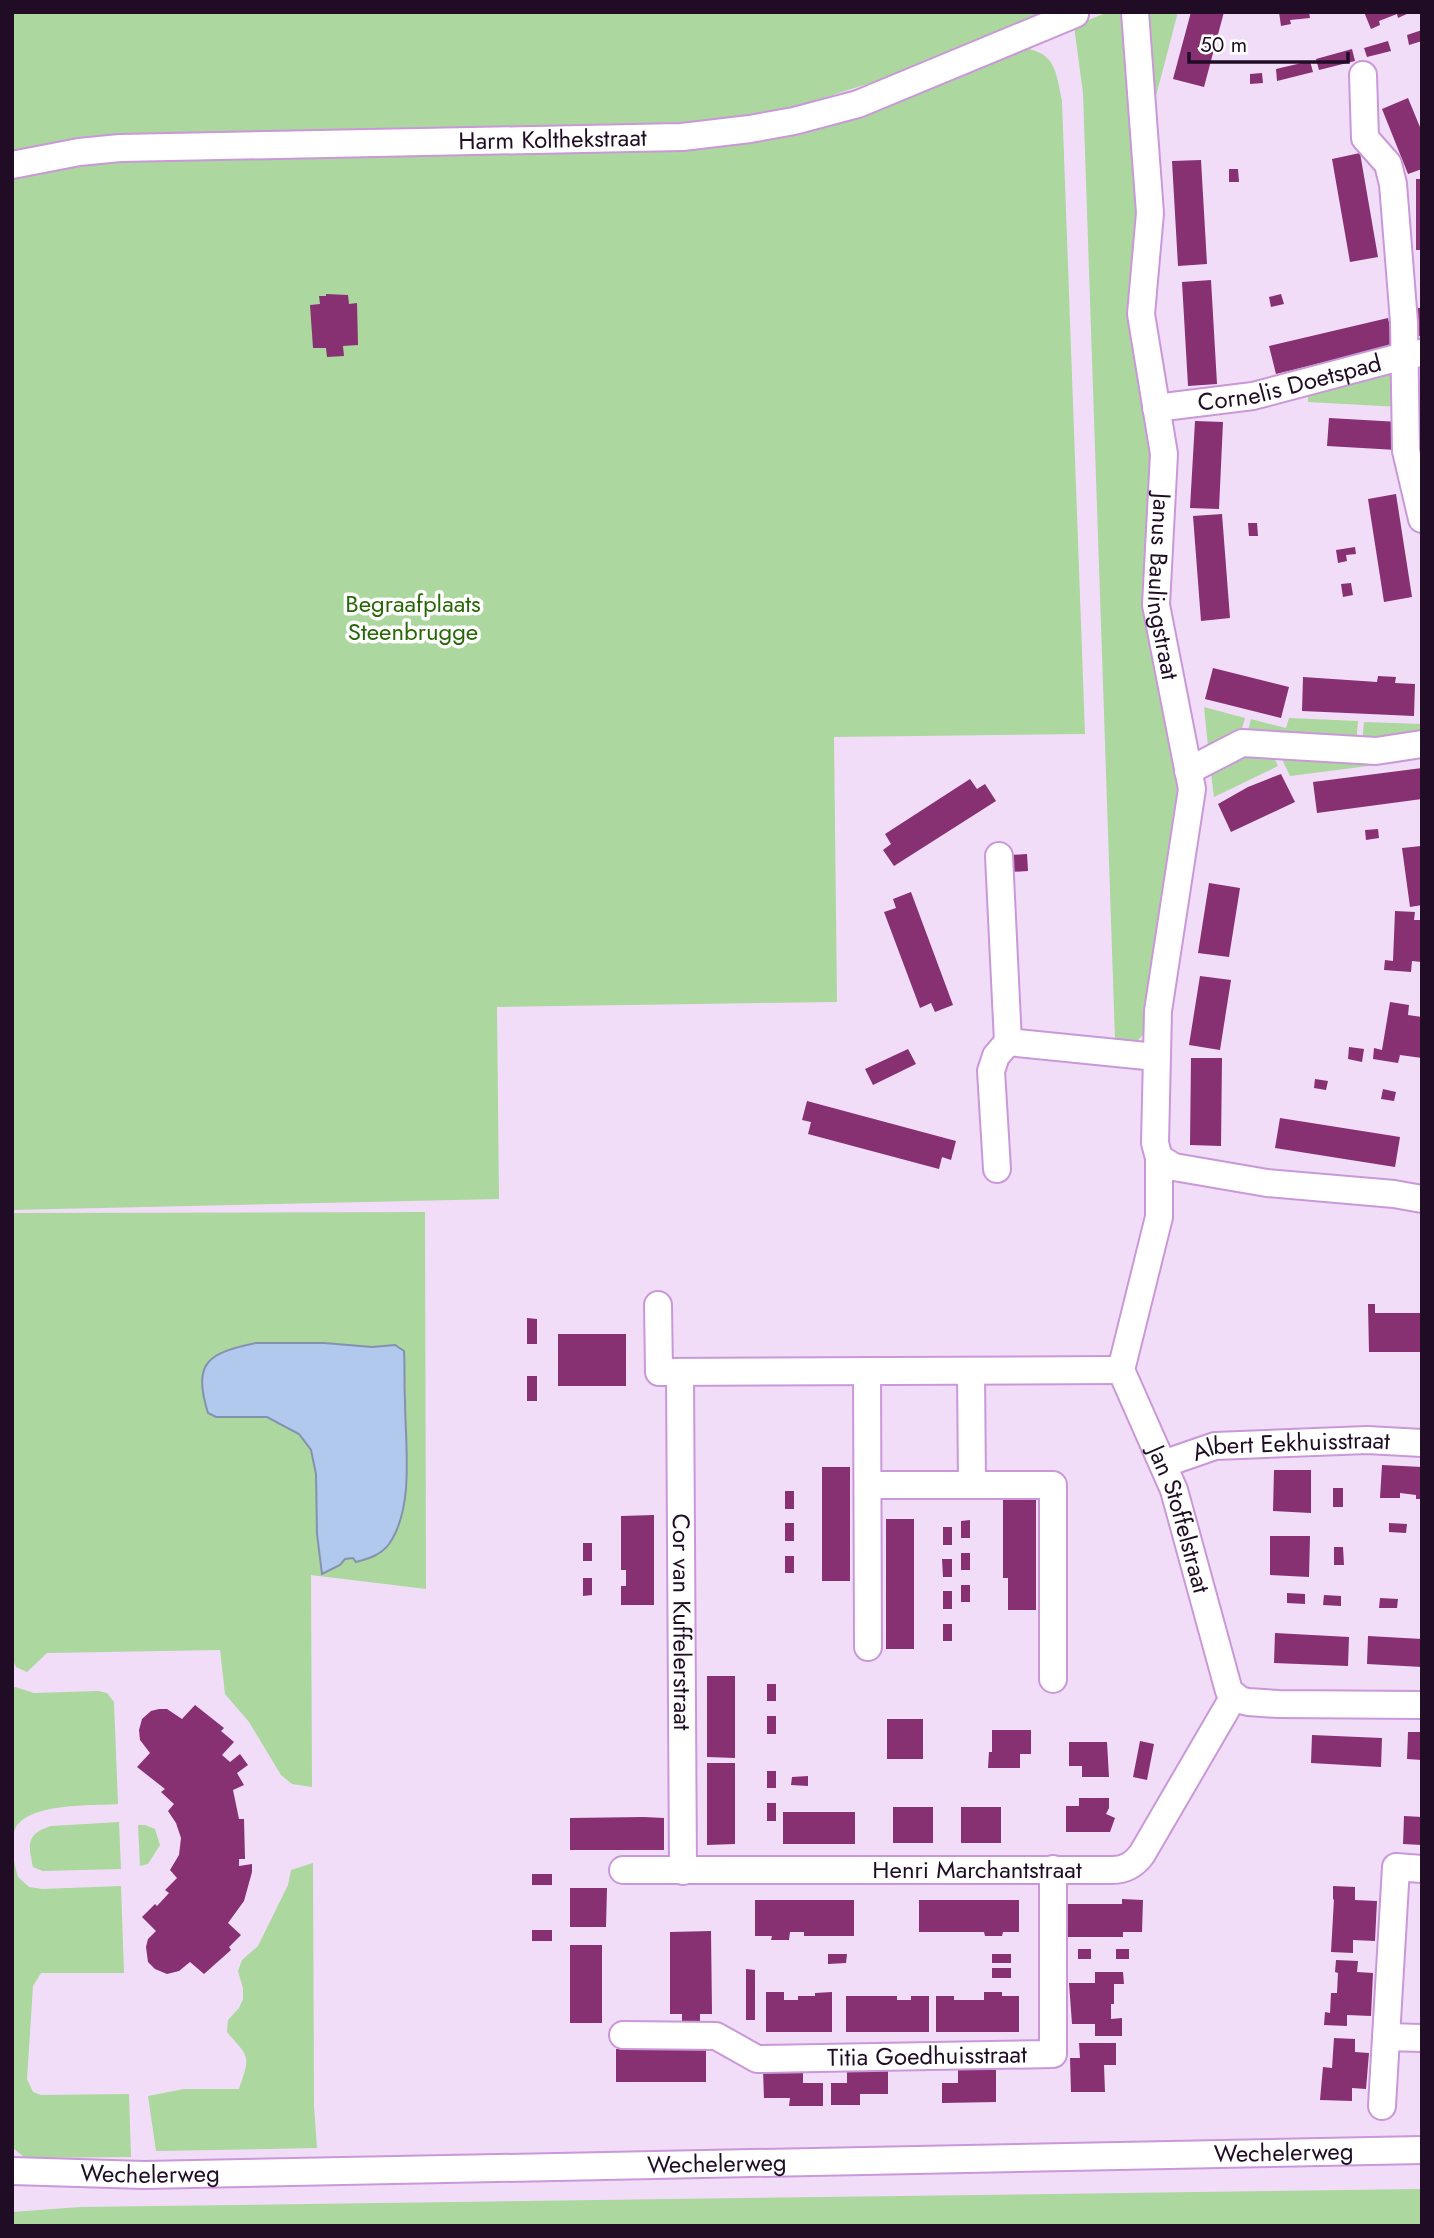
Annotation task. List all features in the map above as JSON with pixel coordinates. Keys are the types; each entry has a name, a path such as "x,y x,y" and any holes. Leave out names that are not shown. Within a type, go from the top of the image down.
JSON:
{"street":[{"name":"Janus Baulingstraat","path":"1135,12 1150,212 1141,314 1164,454 1156,605 1192,789 1158,1011 1155,1143 1159,1158"},
{"name":"Harm Kolthekstraat","path":"12,164 120,148 682,136 750,129 794,121 858,104 1075,14"},
{"path":"1363,75 1365,138 1388,164 1393,184 1404,322 1413,354 1406,451 1422,519"},
{"name":"Cornelis Doetspad","path":"1156,408 1253,396 1413,354"},
{"path":"1188,771 1242,743 1376,751 1422,744"},
{"path":"997,1169 991,1071 996,1056 1008,1042 999,856"},
{"path":"1008,1042 1156,1058"},
{"path":"1159,1158 1174,1167 1266,1183 1394,1194 1422,1199"},
{"path":"658,1305 659,1372 1121,1370 1159,1217 1159,1158"},
{"name":"Jan Stoffelstraat","path":"1121,1370 1174,1490 1226,1685 1234,1696"},
{"path":"867,1371 868,1647"},
{"path":"971,1371 972,1485"},
{"name":"Cor van Kuffelerstraat","path":"680,1372 683,1871"},
{"name":"Albert Eekhuisstraat","path":"1163,1464 1215,1446 1355,1440 1422,1443"},
{"path":"868,1485 1052,1485 1053,1679"},
{"path":"1234,1696 1248,1702 1278,1704 1422,1705"},
{"name":"Henri Marchantstraat","path":"623,1870 1116,1870 1137,1861 1234,1696"},
{"path":"1382,2106 1396,1867 1422,1869"},
{"name":"Titia Goedhuisstraat","path":"623,2035 716,2035 757,2059 1053,2054 1053,1869"},
{"path":"1386,2037 1422,2038"},
{"name":"Wechelerweg","path":"12,2171 158,2175 1422,2150"}],"green space":[{"path":"12,12 1052,12 895,75 767,116 649,126 12,153"},
{"path":"1108,12 1124,12 1154,452 1181,788 1148,1030 1134,1044 1115,1039 1083,93 1074,26"},
{"path":"1144,12 1178,12 1156,96 1151,96"},
{"name":"Begraafplaats Steenbrugge","path":"1015,47 1038,52 1051,62 1062,101 1085,734 834,737 837,1002 497,1007 499,1199 12,1210 12,176 105,158 709,143"},
{"path":"1390,366 1400,407 1308,402 1308,393"},
{"path":"1204,707 1245,718 1239,739 1209,756"},
{"path":"1289,718 1358,721 1356,745 1246,738 1251,719 1286,728"},
{"path":"1364,722 1422,724 1422,739 1362,745"},
{"path":"1270,749 1278,766 1214,797 1210,765"},
{"path":"1277,749 1405,750 1407,761 1290,776"},
{"path":"425,1212 426,1589 311,1575 312,1787 292,1784 281,1775 249,1722 225,1694 220,1650 47,1653 27,1672 16,1667 12,1658 12,1213","holes":["256,1343 324,1343 372,1347 395,1345 405,1373 406,1493 401,1516 389,1544 344,1559 340,1565 322,1573 317,1534 316,1474 311,1450 299,1434 267,1417 216,1417"]},
{"path":"12,1686 34,1693 107,1693 114,1702 118,1804 62,1807 33,1814 22,1820 13,1834 12,1846"},
{"path":"119,1822 121,1869 43,1871 33,1867 31,1841 33,1836 43,1829 51,1826"},
{"path":"138,1825 155,1829 160,1845 148,1864 140,1866"},
{"path":"12,1846 18,1877 29,1887 42,1889 121,1886 124,1973 41,1973 33,1986 27,2079 33,2092 41,2095 129,2094 131,2157 25,2158 12,2147"},
{"path":"313,1863 314,2106 317,2148 156,2151 148,2096 184,2089 239,2089 246,2057 227,2032 228,2020 243,1999 238,1971 242,1960 258,1946 288,1885 291,1870"},
{"path":"1422,2189 1422,2226 12,2226 12,2212 80,2207"}],"water":[{"path":"256,1343 324,1343 372,1347 395,1345 404,1351 407,1455 405,1494 397,1529 386,1548 378,1554 356,1562 353,1558 345,1559 340,1565 322,1574 317,1534 316,1474 311,1450 299,1434 267,1417 216,1417 208,1413 202,1382 208,1362 226,1351"}],"building":[{"path":"1191,12 1224,12 1204,87 1173,79"},
{"path":"1279,12 1309,12 1310,18 1290,20 1291,24 1281,26"},
{"path":"1364,12 1411,12 1398,18 1397,14 1379,21 1380,25 1371,29"},
{"path":"1422,30 1422,41 1409,45 1407,35"},
{"path":"1388,41 1391,51 1367,57 1364,48"},
{"path":"1352,49 1355,61 1319,70 1316,59"},
{"path":"1310,61 1313,72 1277,81 1276,69"},
{"path":"1262,73 1263,83 1250,84 1250,74"},
{"path":"1408,98 1422,132 1422,169 1408,174 1382,109"},
{"path":"1360,153 1378,257 1350,262 1332,159"},
{"path":"1201,160 1207,264 1178,266 1172,161"},
{"path":"1229,169 1238,169 1239,182 1229,182"},
{"path":"1416,179 1422,179 1422,250 1416,250"},
{"path":"1211,280 1217,384 1188,386 1182,282"},
{"path":"1281,294 1284,304 1271,307 1269,297"},
{"path":"348,295 349,304 357,303 358,345 343,346 344,356 327,357 326,348 313,348 310,305 320,304 319,296"},
{"path":"1416,308 1422,308 1422,336 1416,336"},
{"path":"1388,318 1394,345 1276,374 1269,346"},
{"path":"1329,418 1399,422 1397,450 1327,446"},
{"path":"1195,421 1223,422 1219,509 1190,508"},
{"path":"1396,494 1412,597 1384,602 1368,499"},
{"path":"1222,514 1230,618 1201,621 1193,516"},
{"path":"1248,523 1257,523 1258,536 1249,536"},
{"path":"1355,547 1356,554 1346,555 1347,561 1338,563 1336,550"},
{"path":"1351,583 1353,595 1343,597 1341,584"},
{"path":"1213,668 1289,687 1281,718 1205,699"},
{"path":"1378,676 1396,677 1395,683 1415,684 1414,716 1302,711 1303,677 1377,682"},
{"path":"1422,768 1422,799 1317,813 1313,782"},
{"path":"1281,774 1295,802 1231,832 1218,804 1248,787"},
{"path":"970,779 977,789 985,784 996,801 894,866 883,850 891,844 885,834"},
{"path":"1378,829 1379,838 1366,840 1365,830"},
{"path":"1421,846 1422,905 1410,907 1402,848"},
{"path":"1027,854 1028,871 1010,872 1010,855"},
{"path":"1209,883 1240,888 1229,957 1198,953"},
{"path":"911,892 953,1005 935,1012 931,1003 920,1008 884,912 896,908 893,899"},
{"path":"1395,911 1415,912 1414,920 1422,920 1422,962 1412,961 1411,972 1384,970 1385,960 1393,961"},
{"path":"1200,976 1231,980 1220,1050 1189,1045"},
{"path":"1390,1002 1409,1005 1408,1015 1422,1017 1422,1058 1400,1055 1398,1063 1373,1059 1374,1048 1382,1050"},
{"path":"1349,1047 1364,1049 1362,1062 1348,1059"},
{"path":"908,1049 916,1064 873,1085 865,1069"},
{"path":"1191,1058 1222,1058 1221,1146 1190,1145"},
{"path":"1315,1079 1328,1081 1326,1090 1314,1088"},
{"path":"1383,1089 1396,1092 1394,1101 1381,1099"},
{"path":"807,1101 956,1141 951,1160 942,1157 939,1169 808,1134 811,1122 802,1120"},
{"path":"1280,1118 1400,1137 1395,1167 1275,1148"},
{"path":"1368,1304 1375,1304 1375,1313 1422,1313 1422,1352 1369,1352"},
{"path":"527,1318 537,1319 537,1344 527,1344"},
{"path":"558,1334 626,1334 626,1386 558,1386"},
{"path":"527,1376 537,1376 537,1401 527,1401"},
{"path":"1382,1465 1422,1467 1422,1499 1416,1499 1416,1495 1400,1493 1400,1498 1380,1498"},
{"path":"822,1467 850,1467 850,1581 822,1581"},
{"path":"1274,1470 1311,1470 1311,1513 1273,1511"},
{"path":"1333,1488 1343,1488 1343,1507 1333,1507"},
{"path":"785,1491 794,1491 794,1509 785,1509"},
{"path":"1003,1496 1036,1496 1036,1610 1008,1610 1008,1578 1003,1578"},
{"path":"654,1515 654,1605 621,1605 621,1586 626,1586 626,1570 621,1570 621,1516"},
{"path":"886,1519 914,1519 914,1649 886,1649"},
{"path":"970,1520 970,1538 961,1538 961,1521"},
{"path":"785,1523 794,1523 794,1541 785,1541"},
{"path":"1389,1523 1407,1524 1406,1533 1389,1532"},
{"path":"943,1527 952,1527 952,1545 943,1545"},
{"path":"1270,1536 1310,1536 1309,1577 1270,1575"},
{"path":"583,1543 592,1543 592,1561 583,1561"},
{"path":"1334,1547 1343,1547 1344,1565 1334,1565"},
{"path":"961,1553 970,1553 970,1570 961,1570"},
{"path":"785,1556 794,1556 794,1573 785,1573"},
{"path":"942,1559 952,1559 952,1577 943,1577"},
{"path":"583,1578 592,1578 592,1595 583,1596"},
{"path":"961,1585 970,1585 970,1602 961,1602"},
{"path":"943,1591 952,1591 952,1609 943,1609"},
{"path":"1287,1593 1305,1594 1305,1604 1287,1603"},
{"path":"1324,1595 1341,1596 1341,1606 1323,1605"},
{"path":"1380,1598 1398,1599 1397,1608 1379,1608"},
{"path":"943,1624 952,1624 952,1641 943,1641"},
{"path":"1275,1633 1349,1637 1348,1666 1274,1663"},
{"path":"1368,1636 1422,1639 1422,1667 1367,1664"},
{"path":"707,1676 735,1676 735,1758 707,1757"},
{"path":"767,1684 776,1684 776,1701 767,1701"},
{"path":"195,1705 224,1728 221,1731 234,1742 222,1755 230,1762 240,1754 248,1765 237,1773 244,1785 233,1790 239,1819 244,1819 245,1859 239,1859 239,1866 252,1864 252,1872 244,1901 228,1923 241,1935 229,1947 231,1950 204,1974 190,1962 179,1971 167,1974 155,1969 148,1962 148,1939 156,1931 142,1917 169,1893 165,1890 177,1878 170,1870 179,1855 181,1838 168,1811 174,1804 161,1792 165,1789 137,1767 150,1753 140,1740 139,1730 142,1719 151,1711 167,1709 182,1719"},
{"path":"767,1716 776,1716 776,1734 767,1734"},
{"path":"887,1719 923,1719 923,1759 887,1759"},
{"path":"992,1730 1031,1730 1031,1754 1020,1754 1020,1768 988,1768 989,1752 992,1752"},
{"path":"1408,1732 1422,1732 1422,1760 1407,1759"},
{"path":"1312,1735 1382,1738 1381,1767 1311,1763"},
{"path":"1140,1741 1154,1744 1147,1780 1133,1777"},
{"path":"1069,1742 1107,1742 1109,1777 1082,1777 1082,1766 1069,1766"},
{"path":"707,1763 735,1763 735,1844 707,1845"},
{"path":"767,1771 776,1771 776,1788 767,1788"},
{"path":"808,1776 808,1786 791,1785 792,1777"},
{"path":"1079,1798 1109,1798 1106,1814 1115,1818 1110,1832 1066,1832 1066,1806 1079,1806"},
{"path":"767,1803 776,1803 776,1821 767,1821"},
{"path":"893,1807 933,1807 933,1843 893,1843"},
{"path":"961,1807 1001,1807 1001,1843 961,1843"},
{"path":"783,1812 855,1812 855,1844 783,1844"},
{"path":"1404,1816 1422,1817 1422,1845 1403,1844"},
{"path":"570,1818 664,1818 664,1850 570,1850"},
{"path":"532,1874 552,1874 552,1885 532,1885"},
{"path":"1333,1886 1355,1887 1355,1900 1377,1901 1375,1941 1353,1940 1353,1953 1331,1952"},
{"path":"570,1888 607,1888 606,1927 570,1927"},
{"path":"1122,1899 1143,1900 1142,1932 1123,1932 1123,1937 1064,1937 1064,1904 1122,1904"},
{"path":"755,1900 854,1900 854,1936 804,1936 804,1932 790,1932 789,1940 771,1940 772,1936 755,1936"},
{"path":"919,1900 1019,1900 1019,1932 985,1936 984,1932 919,1932"},
{"path":"532,1930 552,1930 552,1941 532,1941"},
{"path":"711,1931 712,2014 700,2014 700,2021 682,2021 682,2014 670,2014 670,1932"},
{"path":"570,1945 602,1945 602,2023 570,2023"},
{"path":"1078,1949 1091,1949 1091,1959 1078,1959"},
{"path":"1116,1949 1129,1949 1129,1959 1116,1959"},
{"path":"828,1954 847,1954 846,1963 828,1964"},
{"path":"992,1954 1011,1954 1011,1963 992,1963"},
{"path":"1336,1960 1358,1961 1357,1972 1373,1973 1371,2016 1347,2015 1347,2026 1324,2025 1325,2012 1330,2013 1331,1993 1337,1993"},
{"path":"992,1968 1011,1968 1011,1978 992,1978"},
{"path":"746,1969 755,1970 755,2020 746,2020"},
{"path":"1095,1972 1123,1972 1124,1984 1114,1984 1114,2004 1111,2004 1111,2019 1122,2018 1122,2036 1095,2036 1095,2024 1072,2024 1069,1983 1095,1983"},
{"path":"766,1992 784,1992 784,2000 798,2000 798,1996 832,1992 832,2032 766,2032"},
{"path":"984,1992 1019,1996 1019,2032 936,2032 936,1996 954,1996 954,2000 984,2000"},
{"path":"846,1996 897,1996 897,2000 911,2000 911,1996 929,1996 929,2032 846,2032"},
{"path":"1334,2038 1355,2039 1355,2052 1369,2053 1366,2089 1352,2088 1352,2101 1320,2100 1323,2067 1332,2068"},
{"path":"1079,2043 1116,2043 1116,2065 1104,2065 1105,2092 1071,2092 1070,2058 1080,2058"},
{"path":"616,2049 706,2050 706,2082 616,2082"},
{"path":"763,2070 803,2070 803,2083 823,2083 823,2106 789,2106 790,2098 764,2098"},
{"path":"847,2070 888,2070 888,2094 860,2094 860,2105 831,2105 831,2083 847,2083"},
{"path":"958,2070 996,2070 996,2102 942,2103 942,2083 958,2083"}]}
